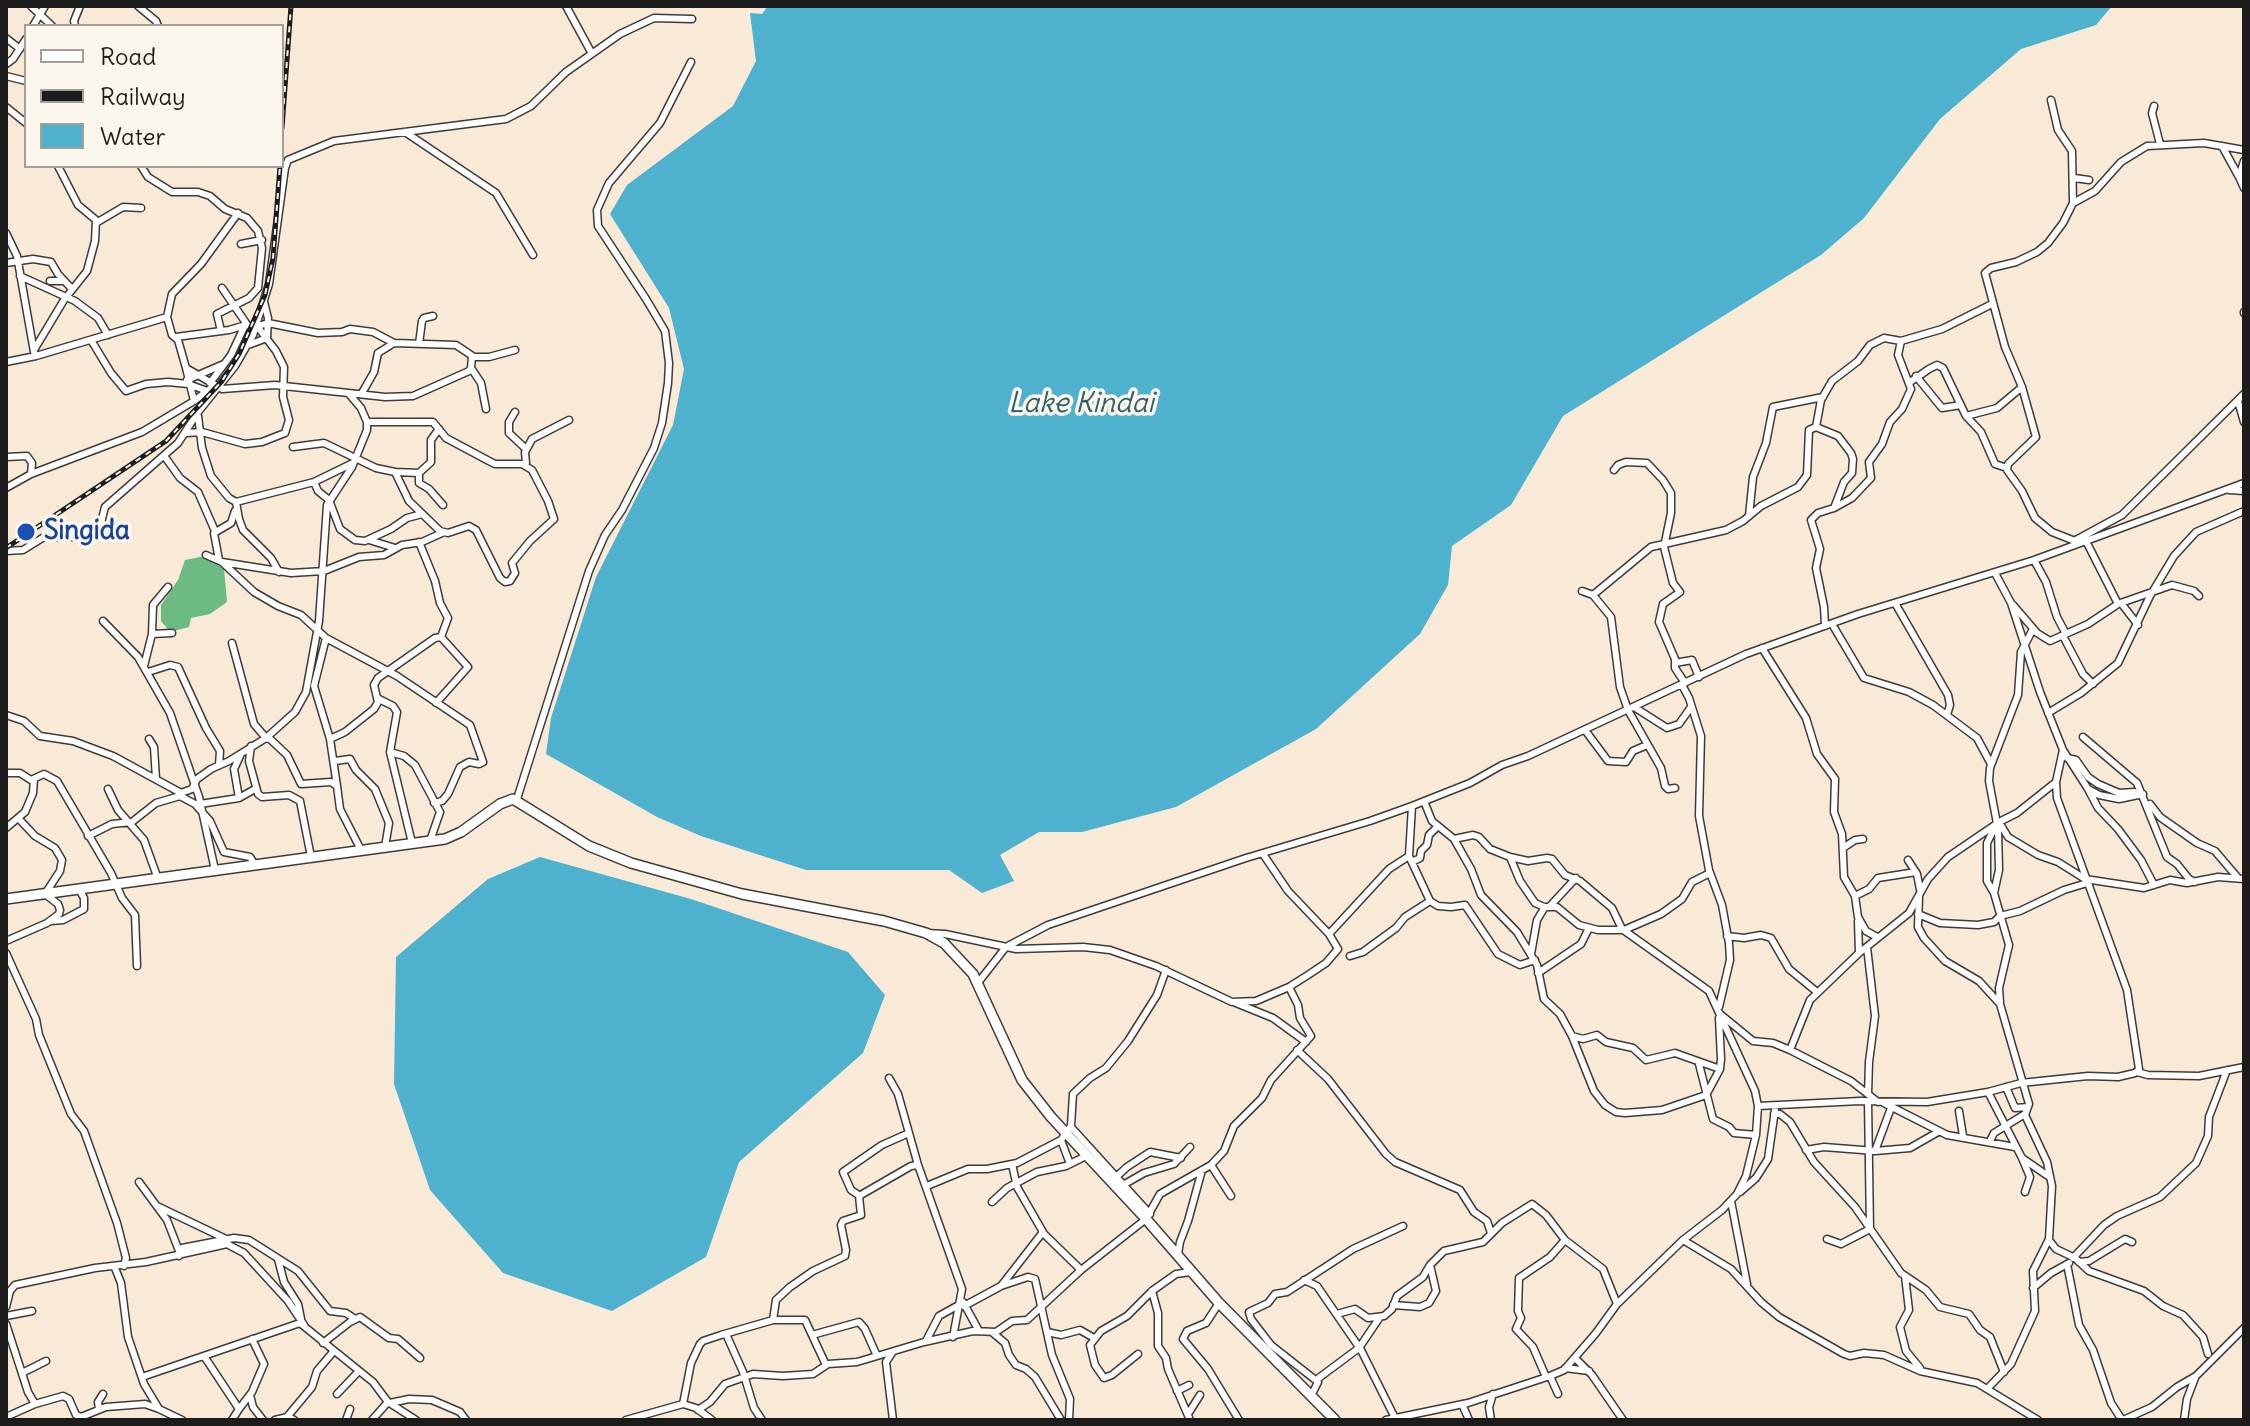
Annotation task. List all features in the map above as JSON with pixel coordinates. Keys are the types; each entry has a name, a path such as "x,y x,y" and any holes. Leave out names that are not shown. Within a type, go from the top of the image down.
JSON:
{"main road":[{"path":"6,899 430,841 454,836 500,804 517,799 589,846 643,867 742,894 884,921 926,933 968,966 1022,1080 1066,1134 1148,1216 1179,1259 1219,1303 1335,1420"}],"street":[{"path":"31,6 43,9"},
{"path":"138,6 158,24"},
{"path":"566,6 591,52"},
{"path":"6,551 23,550 44,537 84,537 98,532 105,507 165,457 185,433 197,407 248,345 257,326 272,270 288,160 334,141 497,122 512,117 543,96 591,52 648,19 692,19"},
{"path":"6,38 20,49"},
{"path":"6,64 24,42"},
{"path":"517,799 589,571 605,535 622,510 654,448 662,423 668,383 665,331 598,226 597,210 609,183 660,123 691,62"},
{"path":"2007,468 2036,437 2022,387 2005,347 1985,275 1986,270 2025,258 2048,243 2073,203 2072,151 2058,130 2051,100"},
{"path":"2154,106 2152,113 2160,144"},
{"path":"6,107 24,121"},
{"path":"405,132 496,193 533,255"},
{"path":"2073,203 2095,191 2121,162 2139,149 2160,144 2204,143 2244,150"},
{"path":"2222,146 2244,188"},
{"path":"2239,177 2244,161"},
{"path":"34,353 70,292 91,265 96,223 78,205 59,168"},
{"path":"142,168 148,177 172,192 204,193 225,209 238,213 253,225 262,240 256,293 217,314 221,331"},
{"path":"2074,178 2089,180"},
{"path":"96,223 123,207 141,208"},
{"path":"238,213 201,264 172,294 167,317 197,407 202,448 211,476 236,504 243,530 271,558 279,572"},
{"path":"6,233 14,245 34,353"},
{"path":"241,244 262,240"},
{"path":"6,263 48,260 55,271 53,290"},
{"path":"20,276 53,290 70,292"},
{"path":"56,281 98,318 108,335"},
{"path":"6,488 31,474 142,432 197,407 226,364 246,325 245,319 222,288"},
{"path":"264,302 267,338"},
{"path":"1816,427 1823,397 1832,381 1858,361 1870,345 1885,338 1901,341 1942,329 1992,304"},
{"path":"419,344 422,321 433,316"},
{"path":"6,362 167,317"},
{"path":"176,337 268,323 318,333 350,329 373,332 394,343 456,345 472,357 489,357 515,350"},
{"path":"185,433 199,432 245,444 282,435 287,430 289,420 283,403 284,367 257,326"},
{"path":"248,345 267,338"},
{"path":"91,340 116,382 126,391 160,382 187,382 212,387 283,386 350,395 413,396 471,368"},
{"path":"1901,341 1898,353 1912,388 1869,462 1871,478 1852,498 1818,513 1811,522 1820,549 1816,568 1824,607 1828,625 1864,678 1909,692 1947,715 1980,742 1991,764"},
{"path":"362,393 374,372 378,353 394,343"},
{"path":"472,357 471,368 481,383 486,409"},
{"path":"187,382 226,364"},
{"path":"1910,382 1929,369 1941,366 1966,416 1981,432 1995,464 2007,468 2035,518 2052,532 2081,541 2119,604 2132,614 2138,625"},
{"path":"186,368 212,387"},
{"path":"1916,376 1941,407 1961,405"},
{"path":"1966,416 1997,408 2022,387"},
{"path":"2081,541 2122,515 2244,394"},
{"path":"6,715 24,721 40,736 64,740 123,761 181,793 195,786 200,776 266,738 295,712 304,698 318,629 329,500 355,461 367,430 361,408 350,395"},
{"path":"1749,516 1753,477 1766,443 1773,407 1823,397"},
{"path":"2238,401 2244,422"},
{"path":"515,412 509,422 509,433 526,449"},
{"path":"522,464 526,461 526,449 534,438 569,420"},
{"path":"206,555 220,561 279,572 324,571 359,557 384,555 395,548 466,526 479,532 500,578 510,581 515,573 512,563 554,519 532,470 522,464 495,464 446,438 428,421 367,422"},
{"path":"1593,595 1643,552 1664,543 1726,530 1802,484 1807,475 1809,430 1816,427 1838,436 1852,456 1852,473 1845,479 1834,508"},
{"path":"293,447 324,443 355,461 395,472 419,473 431,462 431,440 439,429"},
{"path":"6,457 27,456 32,463 31,474"},
{"path":"165,457 180,478 198,492 215,531 220,561 254,592 301,615 326,638 387,671 470,725 483,762 462,765 448,794 442,801 434,803"},
{"path":"236,504 314,482 355,461"},
{"path":"1350,956 1363,952 1396,928 1405,917 1430,901 1451,907 1477,905 1513,926 1533,957 1544,999 1560,1014 1594,1091 1611,1110 1633,1113 1662,1110 1706,1095 1720,1069 1719,1013 1730,960 1722,905 1710,873 1699,816 1701,736 1659,622 1663,604 1680,592 1673,583 1664,543 1672,508 1671,493 1647,463 1641,461 1618,465 1614,470"},
{"path":"395,472 406,496 442,533"},
{"path":"419,473 419,483 443,505"},
{"path":"314,482 318,491 329,500 343,533 355,540 368,540 395,548"},
{"path":"977,984 1006,947 1036,930 1412,806 1470,783 1502,765 1762,648 2034,560 2244,483"},
{"path":"2226,489 2244,491"},
{"path":"215,531 231,523 236,504"},
{"path":"2048,713 2093,684 2118,663 2152,592 2174,556 2199,529 2244,511"},
{"path":"368,540 407,518 422,514"},
{"path":"330,739 345,732 374,709 377,698 375,681 441,637 448,618 419,542"},
{"path":"2034,560 2046,582 2064,635 2083,674 2093,684"},
{"path":"1995,573 2011,603 2048,713 2067,758 2098,808 2141,860 2154,885"},
{"path":"2011,603 2047,640 2088,624 2119,604 2176,585 2199,596"},
{"path":"146,669 153,605 168,587"},
{"path":"1582,591 1593,595 1608,611 1613,624 1616,669 1631,709 1661,768 1667,789 1675,788"},
{"path":"1895,603 1948,695 1950,705 1947,715"},
{"path":"103,621 146,669 170,713 195,786 215,870"},
{"path":"1994,893 1999,870 1997,823 1989,781 1991,764 2018,695 2020,656 2033,629"},
{"path":"152,634 172,633"},
{"path":"436,703 468,667 441,637"},
{"path":"326,638 314,686 335,761 340,809 361,850"},
{"path":"232,643 254,724 287,755 301,784 331,782 337,786"},
{"path":"1762,648 1806,718 1817,754 1835,779 1834,812 1842,834 1843,872 1855,896 1859,953"},
{"path":"1675,663 1692,660 1699,677"},
{"path":"146,669 170,665 178,667 220,751 219,765"},
{"path":"377,698 393,706 397,712 390,752 412,843"},
{"path":"1631,709 1667,728 1679,724 1691,707"},
{"path":"1585,730 1608,761 1626,762 1633,750 1647,745"},
{"path":"2083,737 2137,783 2160,817 2197,843 2214,850 2241,878"},
{"path":"149,739 154,745 156,779"},
{"path":"248,748 255,789 262,797 289,795 300,801 311,857"},
{"path":"239,798 234,769 248,748"},
{"path":"2063,750 2056,782 2057,798 2127,990 2134,1023 2137,1072"},
{"path":"390,752 404,756 415,765 441,814 430,841"},
{"path":"2067,758 2076,760 2088,777 2098,784 2118,793 2144,795"},
{"path":"335,761 350,759 375,789 389,823 385,847"},
{"path":"6,773 20,773 28,779 44,774 57,781 136,918 137,966"},
{"path":"6,828 19,819 31,799 34,779"},
{"path":"1790,1050 1802,1015 1817,992 1877,937 1909,913 1934,872 1948,857 2017,813 2056,782"},
{"path":"108,789 118,810 144,840 158,879"},
{"path":"200,804 239,798 255,789"},
{"path":"2088,789 2119,799 2144,795"},
{"path":"2144,795 2167,857 2195,882"},
{"path":"88,836 112,824 129,823 156,803 180,796 189,800 214,827 224,852 250,857 255,865"},
{"path":"1424,801 1437,827 1454,839 1498,954 1520,965 1533,957"},
{"path":"1412,806 1410,859 1430,901"},
{"path":"19,819 39,839 55,848 62,860 60,871 45,894 60,908 59,914 51,921"},
{"path":"1997,823 2008,837 2038,855 2058,862 2086,881 2139,888 2170,880 2195,882 2218,877 2241,878"},
{"path":"1988,1388 2014,1360 2035,1311 2035,1267 2049,1240 2052,1186 2047,1162 2026,1111 2000,1004 1999,988 2009,952 1986,870 1987,843 1997,823"},
{"path":"1329,934 1389,869 1410,859 1420,858 1429,835 1437,827"},
{"path":"1842,834 1851,844"},
{"path":"1454,839 1478,836 1490,849 1510,857 1528,861 1550,858 1567,877 1576,878 1612,908 1622,929 1709,991 1749,1076 1758,1106 1756,1135 1746,1176 1737,1194"},
{"path":"1843,848 1863,839"},
{"path":"1234,1003 1256,1001 1289,987 1326,963 1337,952 1338,946 1329,934 1288,891 1263,854"},
{"path":"1510,857 1520,881 1534,902 1561,909 1575,923 1604,931 1640,924 1677,903 1692,882 1710,873"},
{"path":"1908,860 1916,873 1920,893 1918,914 1921,932 1939,956 1979,981 2000,1004"},
{"path":"1855,896 1869,889 1878,878 1934,872"},
{"path":"1533,957 1537,920 1576,878"},
{"path":"1918,914 1931,921 1955,926 1994,922 2000,916 2020,911 2086,881"},
{"path":"6,941 51,921 66,919 84,909 84,898 79,889"},
{"path":"1858,917 1866,931 1877,937"},
{"path":"1538,973 1579,946 1589,928"},
{"path":"926,933 1006,947 1099,948 1166,970 1234,1003 1266,1013 1308,1039"},
{"path":"1727,936 1744,938 1761,935 1771,938 1789,969 1817,992"},
{"path":"1867,947 1875,1016 1868,1098 1872,1150 1870,1229"},
{"path":"6,953 36,1019 39,1035 71,1114 84,1131 119,1228 126,1258 124,1266"},
{"path":"1070,1164 1066,1134 1073,1095 1090,1078 1105,1069 1128,1041 1163,983 1166,970"},
{"path":"1289,987 1295,996 1308,1039"},
{"path":"1719,1013 1758,1043 1773,1043 1790,1050 1851,1081 1868,1098 1940,1132 2015,1147"},
{"path":"1572,1036 1583,1039 1598,1035 1606,1042 1633,1048 1646,1060 1668,1052 1720,1069"},
{"path":"993,1333 1012,1321 1027,1320 1081,1270 1148,1216 1161,1193 1211,1165 1226,1147 1233,1127 1263,1097 1268,1084 1308,1039"},
{"path":"1297,1050 1328,1079 1386,1154 1412,1170 1460,1190 1474,1212 1487,1221 1491,1233"},
{"path":"1699,1064 1713,1119 1734,1133 1756,1135"},
{"path":"1881,1103 1927,1102 2021,1083 2088,1076 2118,1077 2137,1072 2199,1076 2244,1067"},
{"path":"2033,1288 2076,1259 2104,1225 2160,1197 2196,1163 2208,1136 2209,1117 2227,1070"},
{"path":"889,1078 898,1094 918,1165 952,1268 962,1289 953,1337"},
{"path":"2006,1087 2015,1108 2026,1111"},
{"path":"1988,1092 2030,1177 2025,1192"},
{"path":"1775,1111 1868,1098"},
{"path":"1758,1106 1775,1111 1790,1122 1819,1168 1836,1183 1905,1276 1926,1290 1940,1307 1969,1314 1980,1330 1990,1337 2004,1372"},
{"path":"1872,1150 1891,1108"},
{"path":"1386,1420 1462,1404 1548,1377 1565,1368 1617,1304 1683,1240 1756,1178 1766,1163 1775,1111"},
{"path":"1959,1111 1963,1136"},
{"path":"1990,1141 1994,1133 2026,1111"},
{"path":"1806,1150 1824,1147 1872,1150 1910,1148 1940,1132"},
{"path":"860,1196 851,1190 843,1172 882,1145 909,1133"},
{"path":"927,1186 967,1169 1012,1164 1066,1134"},
{"path":"1066,1134 1123,1185 1148,1216"},
{"path":"1123,1185 1140,1174 1174,1164 1190,1147"},
{"path":"1115,1178 1150,1152 1181,1158"},
{"path":"992,1202 1007,1188 1037,1172 1070,1164 1086,1156"},
{"path":"2022,1158 2048,1176"},
{"path":"1012,1164 1016,1184 1042,1232 1081,1270"},
{"path":"860,1196 911,1166 918,1165"},
{"path":"1211,1165 1231,1196"},
{"path":"1179,1274 1180,1242 1202,1170"},
{"path":"139,1182 167,1220 179,1253"},
{"path":"773,1320 776,1300 790,1287 845,1255 841,1225 843,1221 861,1214 860,1196"},
{"path":"1731,1201 1747,1285"},
{"path":"1337,1314 1355,1309 1368,1318 1387,1314 1398,1294 1423,1277 1445,1250 1483,1242 1532,1204 1546,1215 1565,1240 1603,1269 1617,1304"},
{"path":"157,1206 226,1239"},
{"path":"1311,1396 1319,1386 1316,1380 1271,1345 1249,1314 1251,1310 1268,1303 1275,1294 1287,1292 1353,1249 1403,1226"},
{"path":"1827,1239 1841,1244 1870,1229"},
{"path":"1001,1286 1042,1232"},
{"path":"179,1253 226,1239 249,1240 298,1271 330,1311 365,1319 374,1329 389,1338 398,1339 420,1358"},
{"path":"2076,1259 2089,1261 2125,1239 2132,1242"},
{"path":"1558,1394 1533,1347 1516,1329 1521,1318 1518,1311 1519,1277 1550,1257 1565,1240"},
{"path":"1683,1240 1731,1269 1779,1317 1844,1354 1884,1355 1906,1351"},
{"path":"2049,1240 2056,1249 2076,1259 2089,1271 2144,1291 2163,1306 2183,1315 2203,1337 2208,1354"},
{"path":"6,1307 15,1285 95,1268 115,1268 220,1244 233,1246 244,1253 323,1343 373,1382 406,1418 416,1420"},
{"path":"278,1259 286,1287 299,1307 302,1322"},
{"path":"2067,1264 2079,1325 2093,1350 2111,1403 2123,1420 2152,1407 2196,1376 2244,1328"},
{"path":"1393,1305 1420,1307 1434,1299 1436,1289 1430,1265"},
{"path":"115,1268 121,1283 128,1337 147,1390 159,1409"},
{"path":"1138,1354 1112,1375 1103,1377 1090,1349 1094,1338 1106,1327 1127,1316 1152,1291 1179,1274 1191,1272"},
{"path":"1905,1276 1909,1310 1900,1327 1906,1351 1921,1371"},
{"path":"926,1341 939,1316 1001,1286 1033,1278 1042,1304 1052,1355 1070,1399 1069,1420"},
{"path":"1304,1280 1317,1286 1337,1314 1359,1348 1395,1418"},
{"path":"1152,1291 1158,1313 1158,1346 1166,1358 1189,1417"},
{"path":"1219,1303 1206,1323 1185,1332 1183,1339 1208,1369 1239,1420"},
{"path":"961,1306 979,1331"},
{"path":"6,1316 32,1311"},
{"path":"1316,1380 1359,1348 1380,1317"},
{"path":"323,1343 355,1319"},
{"path":"683,1404 691,1363 705,1339 773,1320 805,1320 826,1365"},
{"path":"142,1377 302,1322"},
{"path":"812,1335 859,1322 864,1326 877,1356"},
{"path":"6,1324 35,1404"},
{"path":"1047,1332 1061,1335 1080,1330 1094,1338"},
{"path":"698,1410 710,1402 725,1384 757,1374 813,1374 826,1365 854,1363 926,1341 979,1331 993,1333 1005,1343 1016,1365 1035,1377 1061,1420"},
{"path":"726,1334 754,1408 762,1420"},
{"path":"232,1420 250,1395 264,1364 252,1339"},
{"path":"893,1420 886,1361 895,1350"},
{"path":"275,1420 290,1419 312,1387 317,1371 333,1352"},
{"path":"1884,1355 1921,1371 1962,1378 1988,1388 2025,1416 2038,1420"},
{"path":"200,1358 211,1367 239,1409"},
{"path":"1575,1358 1589,1371 1623,1420"},
{"path":"22,1373 46,1361"},
{"path":"1565,1368 1589,1371"},
{"path":"337,1394 358,1372"},
{"path":"2184,1420 2187,1399 2196,1376"},
{"path":"1177,1391 1189,1385"},
{"path":"139,1404 147,1390"},
{"path":"99,1409 98,1402 103,1394"},
{"path":"1491,1420 1489,1407 1493,1394"},
{"path":"250,1395 253,1407 263,1420"},
{"path":"1189,1417 1200,1395"},
{"path":"6,1417 63,1396 69,1399 79,1416 99,1409 139,1404 159,1409 179,1420"},
{"path":"372,1420 389,1402 409,1399 432,1400 460,1412 466,1420"},
{"path":"626,1420 659,1416 683,1404 711,1420"},
{"path":"1462,1404 1469,1420"},
{"path":"346,1420 350,1409"},
{"path":"1425,1412 1432,1420"}],"green space":[{"path":"205,556 224,568 227,602 210,614 191,618 189,627 170,632 161,621 161,605 178,580 185,560"}],"water":[{"name":"Lake Kindai","path":"768,6 2112,6 2096,25 2021,49 1940,119 1864,218 1821,255 1563,416 1511,505 1452,546 1448,585 1420,634 1316,729 1176,807 1082,832 1039,832 1000,855 1014,881 982,893 949,870 806,870 701,836 657,817 546,754 551,718 596,577 673,425 684,369 669,308 610,214 627,185 733,106 756,61 750,13 762,14"},
{"path":"540,857 691,899 848,952 885,995 863,1053 739,1162 706,1257 612,1311 503,1273 430,1190 394,1084 396,957 488,879"}],"railway":[{"path":"284,101 291,6"},
{"path":"6,548 166,441 222,381 239,354 265,295 273,258 280,168"}],"place":[{"name":"Singida","path":"26,532"}]}
